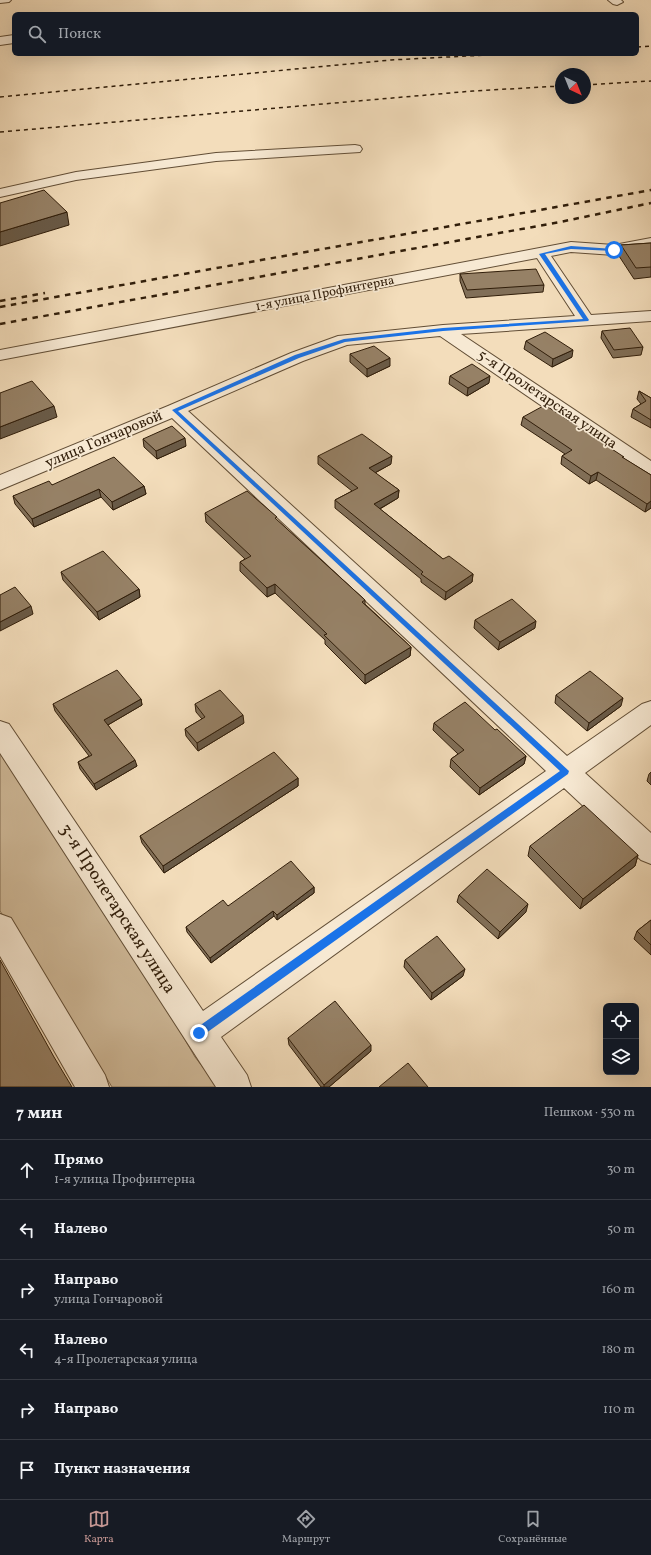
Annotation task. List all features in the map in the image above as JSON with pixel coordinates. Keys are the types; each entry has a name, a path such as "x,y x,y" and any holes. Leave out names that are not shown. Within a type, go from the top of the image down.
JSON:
{"street":[{"path":"0,0 5,0"},
{"path":"0,41 12,39"},
{"path":"0,193 76,176 216,157 355,149"},
{"name":"1-я улица Профинтерна","path":"0,355 542,254 571,247 614,250 651,243"},
{"path":"542,254 586,320"},
{"name":"улица Гончаровой","path":"0,483 297,357 344,340 443,330 651,316"},
{"name":"5-я Пролетарская улица","path":"443,330 651,471"},
{"path":"174,410 651,850"},
{"path":"199,1033 651,711"},
{"name":"3-я Пролетарская улица","path":"0,731 236,1087"},
{"path":"0,928 93,1087"}],"shaded area":[{"path":"0,743 145,971 195,1057 218,1087 112,1087 82,1037 0,911"}],"building":[{"path":"44,190 67,212 0,232 0,203"},
{"path":"651,243 651,267 636,268 621,245"},
{"path":"536,269 544,285 467,290 460,274"},
{"path":"630,328 643,347 614,350 602,331"},
{"path":"545,332 573,350 553,359 526,341"},
{"path":"374,346 390,358 367,369 350,354"},
{"path":"472,364 490,376 468,388 450,376"},
{"path":"32,381 54,406 0,427 0,393"},
{"path":"639,391 651,398 651,420 633,409 646,401"},
{"path":"545,405 651,475 651,501 647,504 598,472 591,476 562,456 572,450 523,417"},
{"path":"172,426 185,438 156,451 143,439"},
{"path":"362,434 392,456 369,468 399,490 374,504 443,559 449,556 473,574 446,592 421,574 423,572 335,500 358,488 318,456"},
{"path":"114,457 144,486 112,502 99,489 32,519 13,496 49,481 52,485"},
{"path":"247,491 277,517 275,518 365,600 362,602 411,647 365,675 324,635 327,634 275,584 267,588 240,562 251,556 205,513"},
{"path":"103,551 139,589 97,612 61,572"},
{"path":"15,587 31,606 0,622 0,595"},
{"path":"512,599 536,621 500,642 475,620"},
{"path":"117,670 141,699 104,720 135,760 94,784 78,762 92,755 53,704"},
{"path":"590,671 623,698 589,723 556,695"},
{"path":"220,690 243,715 197,743 185,729 205,717 195,704"},
{"path":"465,702 526,756 480,788 451,759 464,750 434,723"},
{"path":"274,752 298,778 163,866 140,836"},
{"path":"584,805 638,855 583,899 530,846"},
{"path":"291,861 314,887 277,915 273,911 210,958 186,927 223,900 228,906"},
{"path":"487,869 528,904 500,932 459,895"},
{"path":"651,920 651,945 637,931"},
{"path":"437,936 465,969 432,993 405,960"},
{"path":"0,960 54,1057 72,1087 0,1087"},
{"path":"335,1001 371,1045 324,1085 288,1038"},
{"path":"408,1063 428,1087 379,1087"}],"railway":[{"path":"639,47 651,46"},
{"path":"0,97 391,60 468,56"},
{"path":"591,85 651,81"},
{"path":"0,132 473,91 555,86"},
{"path":"0,307 651,190"},
{"path":"0,324 560,222 651,203"},
{"path":"0,301 45,293"}],"route":[{"path":"199,1033 565,771 174,410 297,357 344,340 443,330 586,320 542,254 571,247 614,250"}]}
